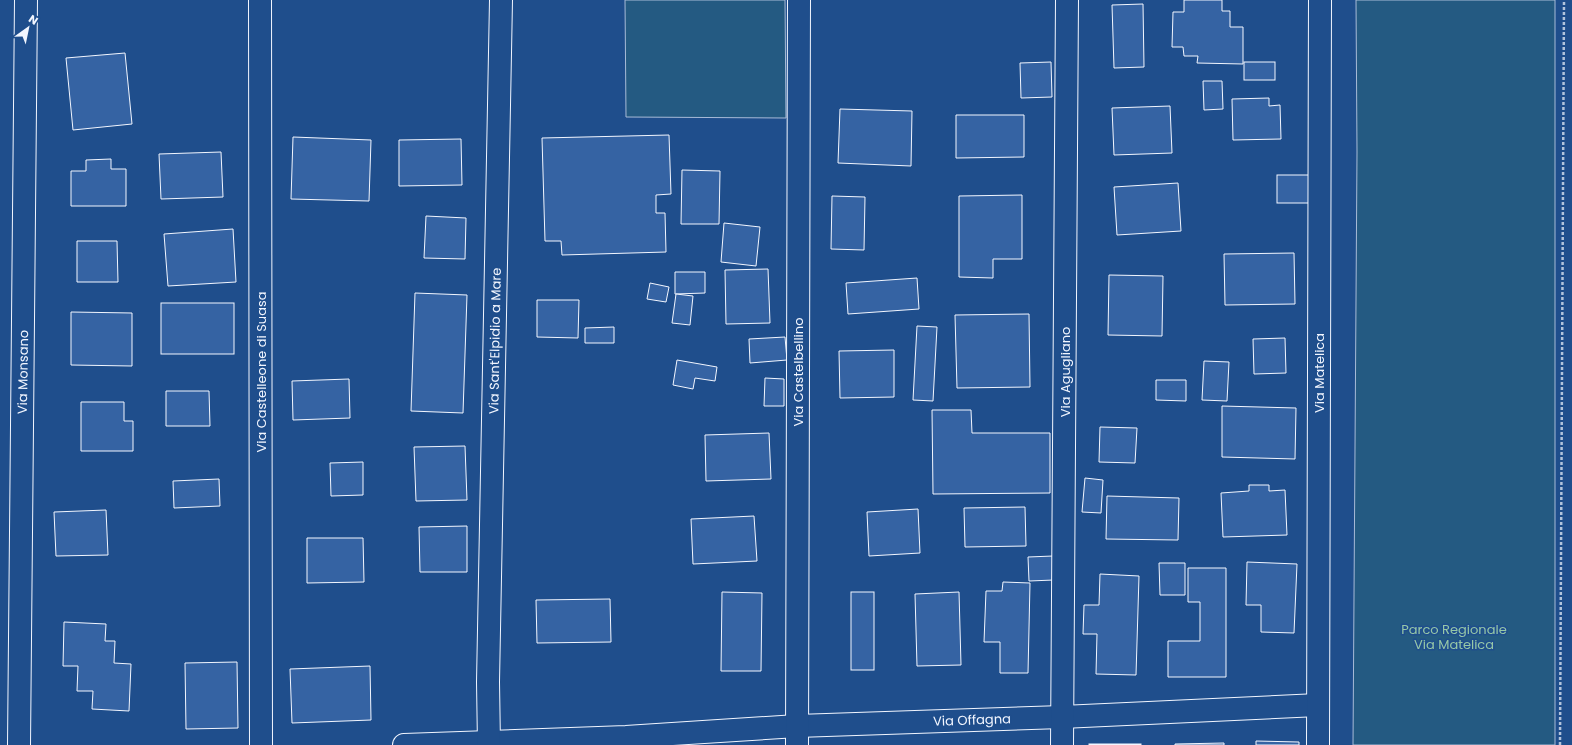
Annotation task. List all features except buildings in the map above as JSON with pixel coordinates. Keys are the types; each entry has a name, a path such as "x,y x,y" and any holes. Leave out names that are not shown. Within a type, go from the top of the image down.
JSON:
{"street":[{"name":"Via Monsano","path":"19,745 26,0"},
{"name":"Via Castelleone di Suasa","path":"260,0 261,745"},
{"name":"Via Sant'Elpidio a Mare","path":"489,744 488,682 501,0"},
{"name":"Via Castelbellino","path":"797,735 799,0"},
{"name":"Via Agugliano","path":"1062,745 1067,0"},
{"name":"Via Matelica","path":"1318,745 1320,0"},
{"name":"Via Offagna","path":"404,745 489,744 626,737 797,735 1062,718 1318,705"}],"path":[{"path":"1560,745 1564,0"}],"green space":[{"path":"625,0 785,0 786,118 626,117"},
{"name":"Parco Regionale Via Matelica","path":"1356,0 1555,0 1555,745 1353,745 1357,152"}]}
